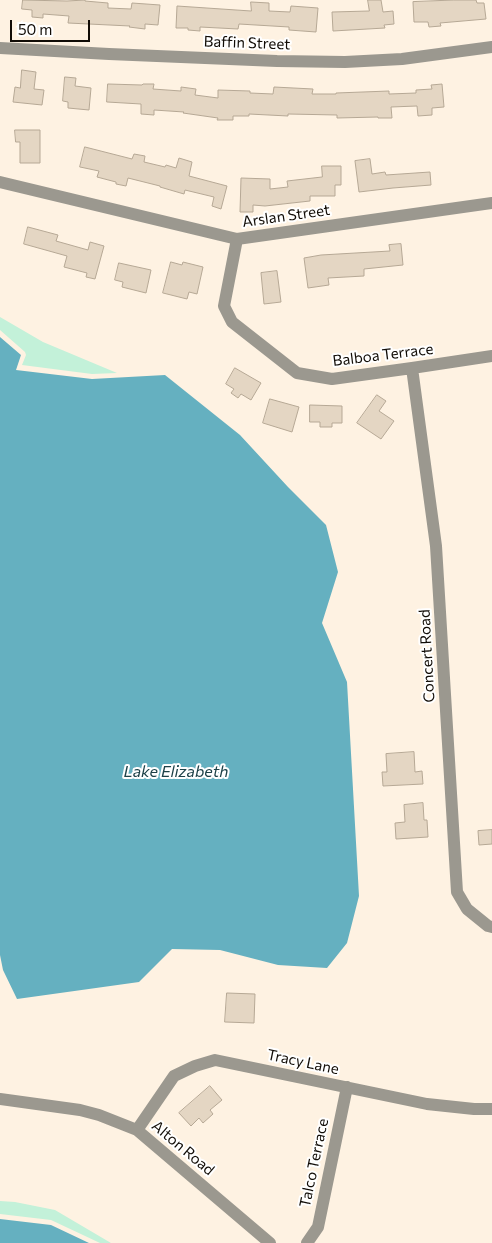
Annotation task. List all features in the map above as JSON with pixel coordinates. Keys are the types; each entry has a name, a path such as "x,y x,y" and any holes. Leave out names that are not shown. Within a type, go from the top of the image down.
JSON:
{"street":[{"name":"Baffin Street","path":"0,48 278,61 345,62 402,59 492,47"},
{"name":"Arslan Street","path":"0,182 237,239 492,202"},
{"name":"Balboa Terrace","path":"237,239 224,306 232,322 297,373 332,379 492,356"},
{"name":"Concert Road","path":"412,368 436,546 457,892 467,910 492,927"},
{"name":"Tracy Lane","path":"137,1130 174,1076 195,1066 215,1060 427,1104 474,1110 492,1109"},
{"name":"Talco Terrace","path":"307,1243 318,1228 347,1087"},
{"name":"Alton Road","path":"0,1098 80,1110 99,1115 137,1130 270,1243"}],"green space":[{"path":"0,317 43,342 117,373 92,374 22,365 26,355 25,352 0,330"},
{"path":"0,1201 55,1210 111,1243 100,1243 51,1220 0,1214"}],"water":[{"name":"Lake Elizabeth","path":"0,337 21,355 16,370 92,379 165,375 240,435 326,525 338,572 322,623 347,682 359,896 347,943 327,968 278,965 220,950 172,949 139,982 17,999 3,970 0,955"},
{"path":"0,1219 51,1225 89,1243 0,1243"}],"building":[{"path":"23,0 85,0 108,3 108,8 131,9 132,3 160,5 158,25 145,24 145,29 130,26 68,23 69,16 43,14 43,18 32,17 32,10 22,9"},
{"path":"368,0 381,0 383,12 393,11 394,24 384,25 385,28 333,31 332,12 369,11"},
{"path":"476,0 477,3 484,3 486,19 440,23 441,26 429,27 428,22 414,22 413,2"},
{"path":"251,2 269,3 269,11 290,12 291,6 318,8 316,32 289,30 289,27 239,24 238,29 200,27 200,31 176,28 177,6 251,11"},
{"path":"22,70 36,72 34,89 44,90 42,105 13,102 15,87 20,88"},
{"path":"65,77 76,78 75,86 91,88 89,110 68,108 68,102 63,101"},
{"path":"108,84 154,84 153,89 181,91 181,87 196,89 195,95 218,98 218,90 273,94 274,87 313,89 312,94 389,91 389,94 416,93 416,90 432,89 431,85 442,84 444,107 432,108 432,115 418,116 417,106 391,107 392,118 337,118 337,115 288,114 288,116 249,114 249,116 233,116 233,120 217,120 218,118 184,112 154,110 154,115 141,114 141,104 107,102"},
{"path":"15,130 40,130 40,163 20,163 20,142 16,142"},
{"path":"85,147 132,159 134,154 145,156 144,162 165,167 166,165 176,168 179,158 192,162 189,176 227,186 221,209 212,206 214,197 185,190 184,194 128,178 126,186 97,177 99,171 80,167"},
{"path":"370,159 372,174 385,172 386,175 430,172 431,185 359,192 355,161"},
{"path":"322,166 341,166 341,185 335,185 335,196 310,196 310,201 265,206 253,205 253,212 240,212 241,178 270,179 270,189 288,187 287,181 322,177"},
{"path":"28,227 58,235 56,241 88,250 90,242 104,246 95,279 86,277 87,273 64,267 67,256 24,244"},
{"path":"401,244 403,265 364,269 364,276 328,278 329,285 308,288 304,258 321,255 390,251 389,245"},
{"path":"171,262 182,265 183,262 203,267 197,294 189,292 187,299 163,293"},
{"path":"119,263 151,270 146,293 122,287 123,282 115,280"},
{"path":"277,271 281,302 264,304 261,273"},
{"path":"235,368 261,383 251,400 241,394 238,398 231,393 234,389 226,384"},
{"path":"377,395 386,401 379,411 394,421 381,439 357,423"},
{"path":"270,399 299,407 292,432 263,423"},
{"path":"310,405 342,406 342,423 332,423 332,427 320,427 320,422 310,422"},
{"path":"414,752 415,772 422,771 423,784 383,786 382,772 387,772 386,754"},
{"path":"423,803 428,837 396,839 395,823 405,822 404,805"},
{"path":"492,830 492,844 479,845 478,831"},
{"path":"227,993 255,994 254,1023 225,1022"},
{"path":"210,1086 222,1100 210,1110 213,1114 203,1123 199,1118 191,1126 179,1113"}]}
